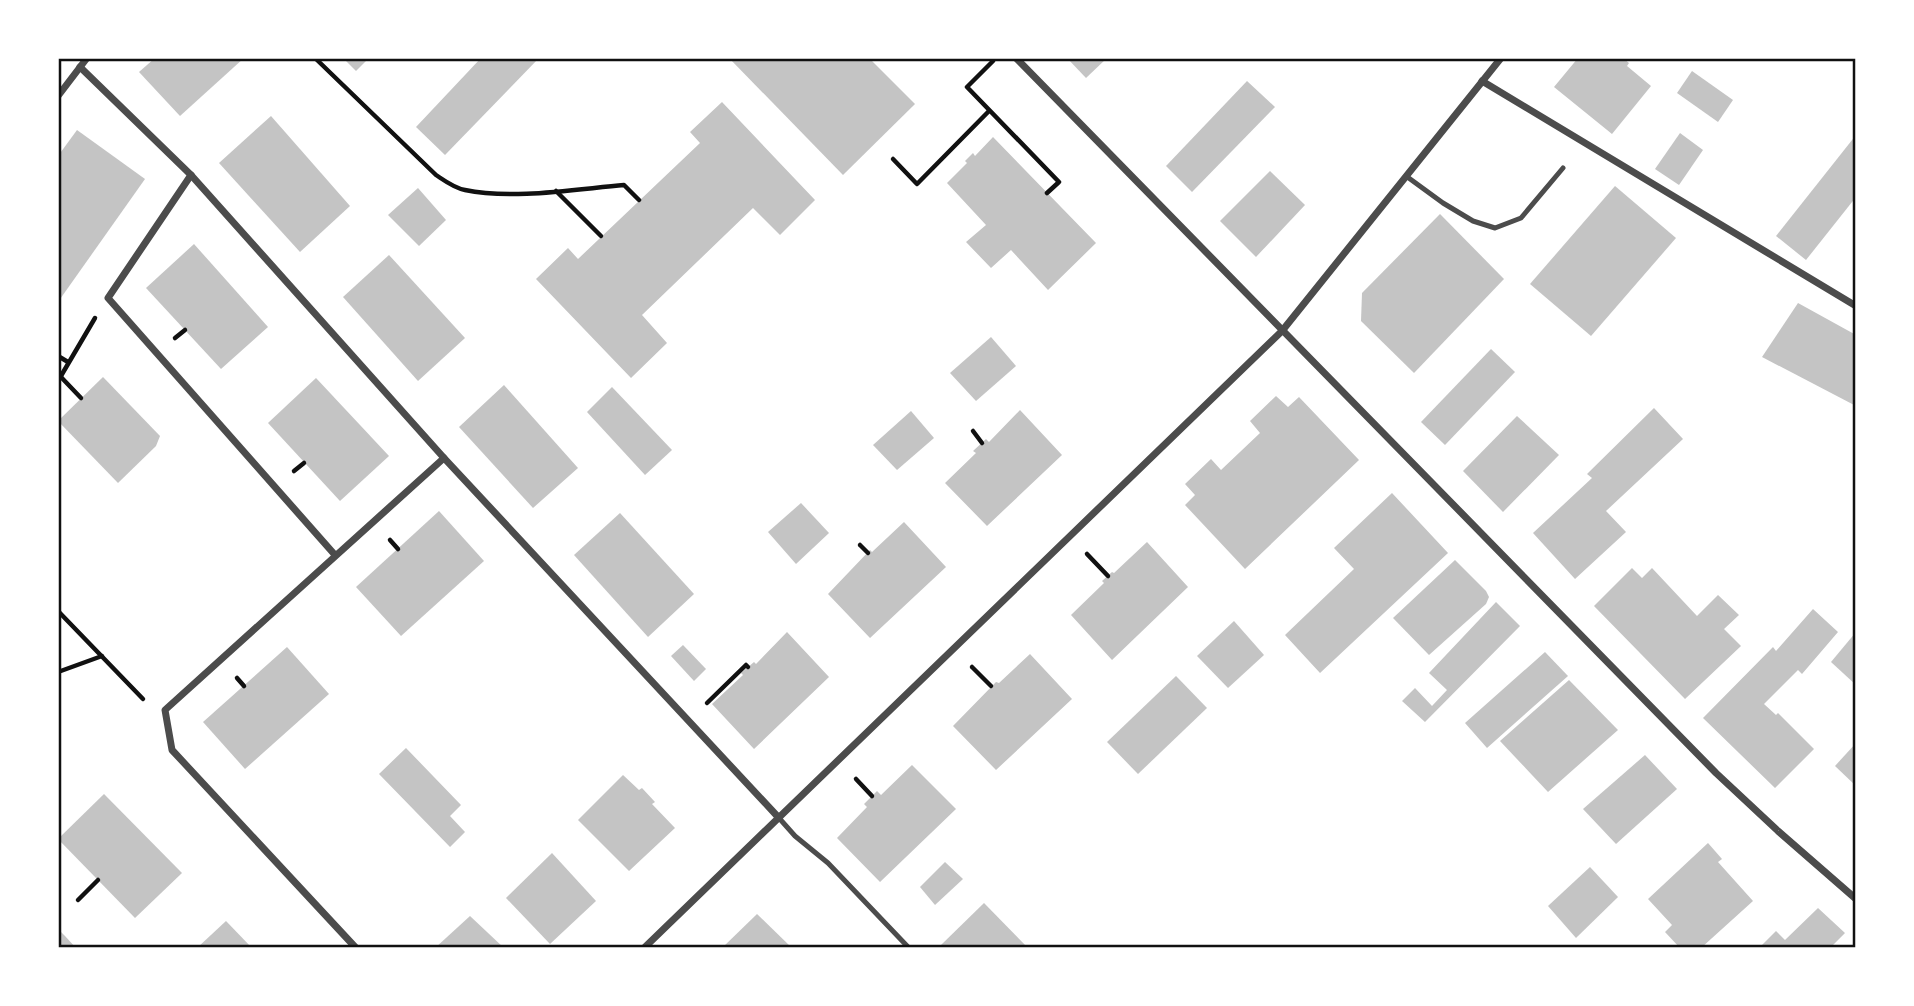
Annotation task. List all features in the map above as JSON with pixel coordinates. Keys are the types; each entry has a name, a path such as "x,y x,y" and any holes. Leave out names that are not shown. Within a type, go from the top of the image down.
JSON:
{"street":[{"path":"58,96 87,58"},
{"path":"1016,58 1716,773 1856,899"},
{"path":"644,948 1282,331 1501,58"},
{"path":"80,67 191,175 443,458 779,818"},
{"path":"1482,81 1856,306"},
{"path":"191,175 108,298 335,555"},
{"path":"356,948 172,750 165,710 443,458"}],"lane":[{"path":"1406,176 1473,221 1495,228 1521,218 1563,168"},
{"path":"779,818 795,836 828,863 909,948"}],"path":[{"path":"315,58 436,175 450,184 464,190 482,192 556,191 624,185 639,200"},
{"path":"996,58 967,87 1059,181 1046,193"},
{"path":"893,159 916,184 989,111"},
{"path":"556,191 601,236"},
{"path":"81,398 59,378 108,298"},
{"path":"58,356 68,362"},
{"path":"973,431 982,443"},
{"path":"860,545 868,553"},
{"path":"1087,554 1108,576"},
{"path":"58,611 149,704 165,710"},
{"path":"58,672 102,656"},
{"path":"689,721 746,665 748,667"},
{"path":"971,666 991,686"},
{"path":"855,778 872,796"},
{"path":"78,900 98,880"}],"building":[{"path":"155,58 244,58 180,116 139,72"},
{"path":"343,58 369,58 356,71"},
{"path":"481,58 539,58 445,155 416,127"},
{"path":"729,58 869,58 915,104 843,175"},
{"path":"1067,58 1107,58 1086,78"},
{"path":"1578,58 1623,58 1629,63 1627,66 1651,86 1612,134 1554,87"},
{"path":"1692,71 1733,100 1718,122 1677,93"},
{"path":"1247,81 1275,107 1192,192 1166,166"},
{"path":"722,102 815,200 780,235 753,208 642,315 667,343 631,378 536,279 568,248 578,259 700,143 690,132"},
{"path":"271,116 350,206 300,252 219,163"},
{"path":"77,130 145,179 58,302 58,156"},
{"path":"1680,133 1703,150 1679,185 1655,169"},
{"path":"1856,135 1856,197 1806,260 1776,236"},
{"path":"993,137 1096,243 1048,290 1011,250 991,268 966,242 986,225 947,183 973,153 975,156"},
{"path":"1270,171 1305,205 1256,257 1220,221"},
{"path":"1615,186 1676,238 1591,336 1530,284"},
{"path":"418,188 446,220 419,246 388,215"},
{"path":"1440,214 1504,279 1414,373 1361,321 1362,293"},
{"path":"194,244 268,327 221,369 146,288"},
{"path":"389,255 465,338 418,381 343,297"},
{"path":"1798,303 1856,335 1856,406 1762,357"},
{"path":"991,337 1016,366 976,401 950,373"},
{"path":"1491,349 1515,372 1445,445 1421,422"},
{"path":"103,377 160,436 156,446 118,483 58,421"},
{"path":"316,378 389,456 340,501 268,423"},
{"path":"504,385 578,468 533,508 459,427"},
{"path":"612,387 672,450 645,475 587,412"},
{"path":"1276,396 1288,407 1299,397 1359,460 1245,569 1185,505 1195,495 1185,484 1211,459 1221,470 1260,433 1250,421"},
{"path":"1654,408 1683,439 1606,511 1626,532 1575,579 1533,533 1592,478 1587,474"},
{"path":"1020,410 1062,455 987,526 945,483 976,453 973,451 986,439 989,442"},
{"path":"911,411 934,438 897,470 873,445"},
{"path":"1517,416 1559,455 1503,512 1463,471"},
{"path":"1392,493 1448,553 1320,673 1285,635 1354,569 1334,548"},
{"path":"801,503 829,533 796,564 768,532"},
{"path":"439,511 484,561 401,636 356,587"},
{"path":"620,513 694,594 648,637 574,555"},
{"path":"904,522 946,567 870,638 828,594 870,550 872,552"},
{"path":"1147,542 1188,587 1112,660 1071,615 1104,583 1102,581"},
{"path":"1455,560 1489,597 1486,604 1429,655 1393,618"},
{"path":"1632,568 1642,578 1652,568 1697,616 1718,595 1739,615 1724,629 1741,646 1685,699 1594,606"},
{"path":"1496,602 1520,626 1425,722 1402,701 1415,688 1432,706 1447,690 1429,673"},
{"path":"1813,609 1838,632 1802,674 1798,670 1764,704 1776,715 1778,713 1814,749 1775,788 1703,718 1773,647 1776,651"},
{"path":"1234,621 1264,655 1228,688 1197,656"},
{"path":"787,632 829,677 754,749 712,704 743,675 741,673 754,662 756,664"},
{"path":"1856,632 1856,685 1831,662"},
{"path":"683,645 706,669 694,681 671,656"},
{"path":"287,647 329,694 245,769 203,722"},
{"path":"1545,652 1568,676 1487,748 1465,723"},
{"path":"1030,654 1072,699 996,770 953,726 996,682 999,683"},
{"path":"1176,676 1207,708 1138,774 1107,742"},
{"path":"1569,680 1618,730 1548,792 1500,741"},
{"path":"1856,743 1856,786 1835,766"},
{"path":"406,748 461,805 450,816 465,832 450,847 379,774"},
{"path":"1645,755 1677,789 1616,844 1583,809"},
{"path":"912,765 956,809 880,882 837,838 867,807 864,804 877,791 881,795"},
{"path":"623,775 639,790 642,788 655,802 652,804 675,828 629,871 578,820"},
{"path":"104,794 182,873 135,918 58,839"},
{"path":"1708,843 1722,859 1718,862 1753,901 1701,948 1680,948 1665,932 1672,925 1648,899"},
{"path":"552,853 596,901 550,944 506,898"},
{"path":"945,862 963,879 935,905 920,887"},
{"path":"1590,867 1618,897 1576,938 1548,906"},
{"path":"984,903 1028,948 945,948 941,945"},
{"path":"1818,908 1845,933 1830,948 1759,948 1776,931 1785,940"},
{"path":"757,914 792,948 722,948"},
{"path":"470,916 504,948 435,948"},
{"path":"226,921 252,948 197,948"},
{"path":"58,929 65,936 76,948 58,948"}]}
